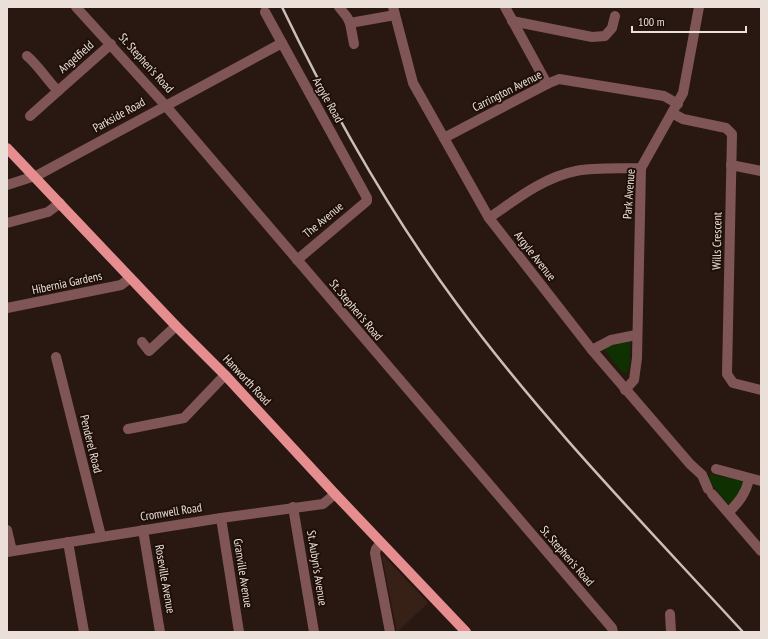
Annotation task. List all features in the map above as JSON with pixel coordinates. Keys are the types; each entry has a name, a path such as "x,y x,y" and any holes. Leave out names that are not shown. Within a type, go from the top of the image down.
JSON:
{"main road":[{"name":"Hanworth Road","path":"7,148 176,326 226,375 335,494 466,632"}],"street":[{"name":"St. Stephen's Road","path":"76,7 165,105 612,628 613,632"},
{"path":"339,7 350,23 354,44"},
{"path":"505,7 547,84"},
{"name":"Park Avenue","path":"625,390 634,380 637,358 636,335 641,168 683,93 699,7"},
{"path":"350,23 394,11"},
{"name":"Argyle Avenue","path":"394,11 413,83 489,218 592,350 625,390 696,469 710,491 761,551"},
{"name":"Argyle Road","path":"265,12 367,198 366,201"},
{"path":"512,21 592,37 605,36 612,28 615,16"},
{"name":"Parkside Road","path":"7,185 33,176 282,43"},
{"name":"Angelfield","path":"26,56 35,63 42,74 58,91 111,44"},
{"name":"Carrington Avenue","path":"444,138 559,79 664,96 675,108"},
{"path":"30,116 58,91"},
{"name":"Wills Crescent","path":"675,108 683,120 726,128 732,134 727,374 733,383 761,390"},
{"path":"731,165 761,171"},
{"path":"489,218 532,189 558,177 576,171 641,168"},
{"name":"The Avenue","path":"297,260 366,201"},
{"path":"7,222 48,212 60,203"},
{"name":"Hibernia Gardens","path":"7,308 122,285 130,278"},
{"path":"142,342 149,351 176,326"},
{"path":"592,350 611,340 636,335"},
{"name":"Penderel Road","path":"56,357 101,536"},
{"path":"128,429 184,418 226,375"},
{"path":"696,469 712,469 761,482"},
{"path":"729,512 740,502 747,490 749,479"},
{"name":"Cromwell Road","path":"9,551 293,507 324,504 335,494"},
{"name":"St. Aubyn's Avenue","path":"293,507 314,632"},
{"name":"Granville Avenue","path":"221,518 240,632"},
{"path":"7,530 9,551"},
{"name":"Roseville Avenue","path":"143,530 160,632"},
{"path":"68,542 84,632"},
{"path":"381,543 376,549 375,553 390,632"},
{"path":"670,614 672,632"}],"shaded area":[{"path":"383,555 428,603 397,632 382,556"}],"green space":[{"path":"630,340 630,363 627,373 622,372 604,349 614,343"},
{"path":"710,474 743,481 745,485 731,505 728,504 708,480"}],"railway":[{"path":"282,7 341,122 363,160 408,233 457,304 524,390 559,431 743,632"}]}
